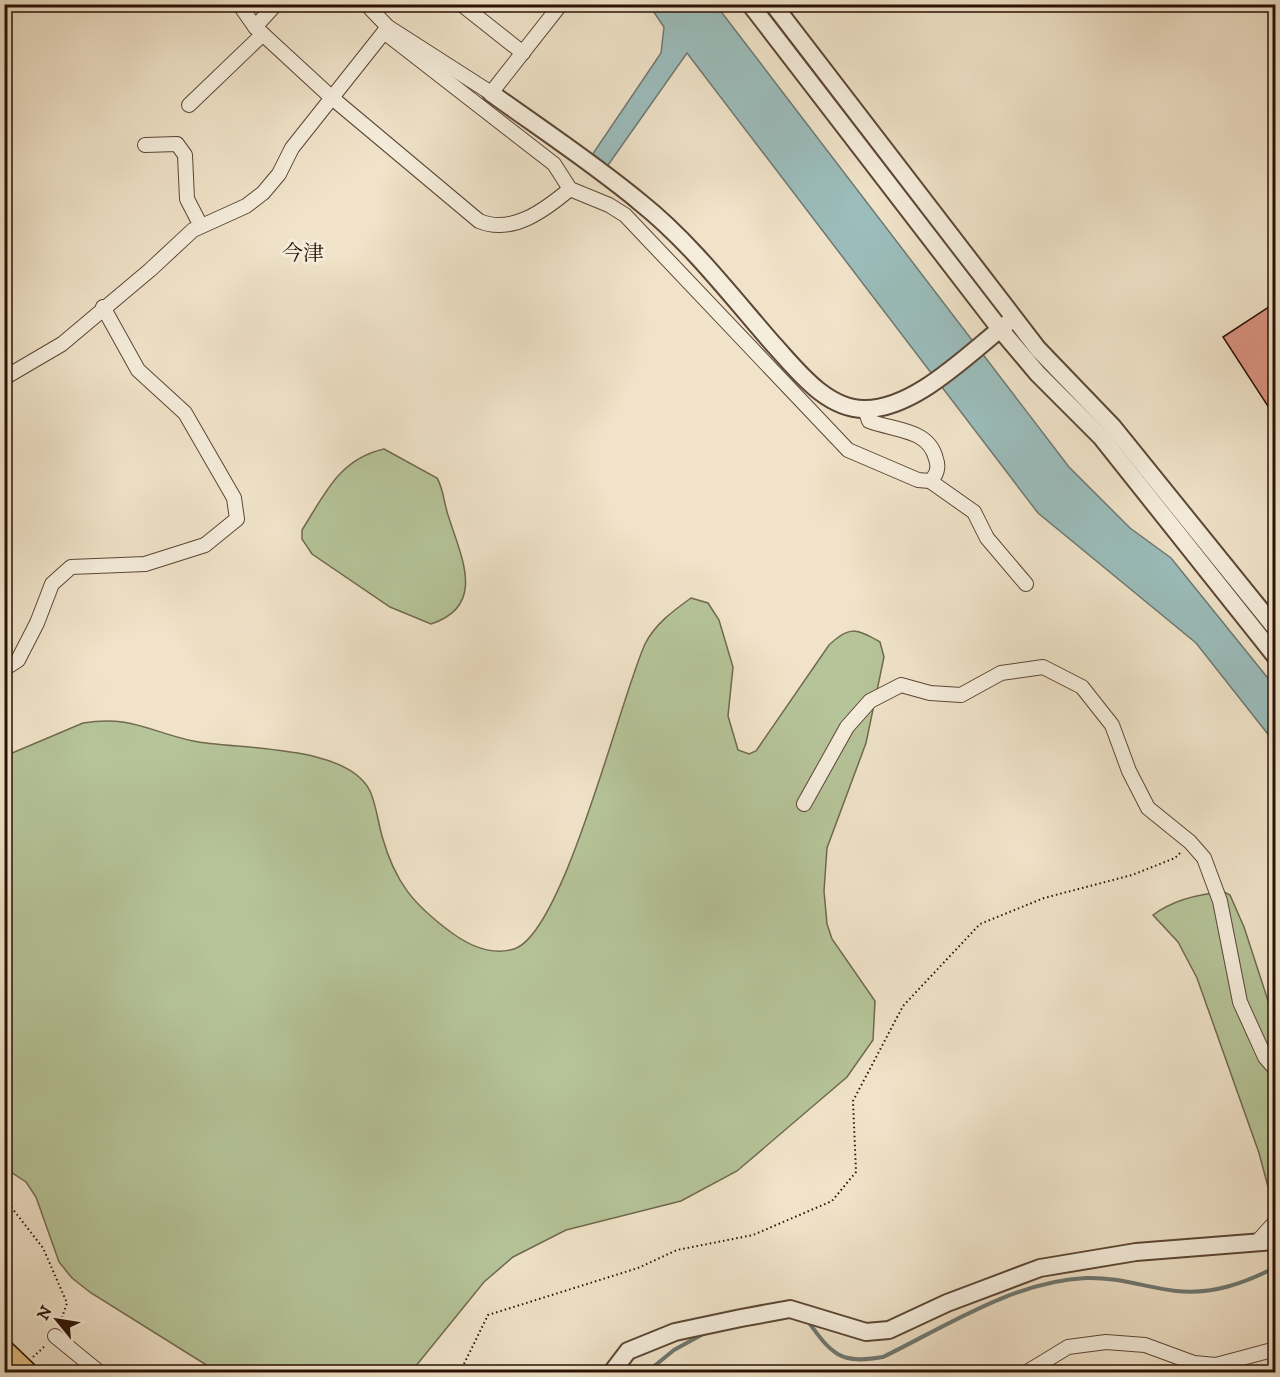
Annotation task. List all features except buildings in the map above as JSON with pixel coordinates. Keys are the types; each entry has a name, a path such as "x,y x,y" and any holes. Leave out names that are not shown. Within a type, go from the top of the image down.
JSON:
{"main road":[{"path":"4,1352 21,1371"}],"street":[{"path":"239,4 259,30 331,97 479,221 492,226 514,224 530,218 570,189"},
{"path":"189,105 259,30 276,4"},
{"path":"366,4 386,29 554,164 570,189 609,205 625,215 848,450 909,477 930,481 974,512 987,537 1026,584"},
{"path":"461,4 523,53"},
{"path":"490,93 561,4"},
{"path":"750,4 994,333 1101,437 1275,657"},
{"path":"773,4 1038,349 1113,427 1275,629"},
{"path":"386,29 490,93 641,203 686,247 798,370 830,399 865,409 900,403 933,382 1014,318"},
{"path":"4,378 62,344 201,226 246,206 263,193 279,174 292,148 386,29"},
{"path":"145,145 177,144 185,154 187,199 201,226"},
{"path":"4,669 18,660 37,623 52,584 71,567 145,564 205,545 237,519 234,498 185,413 138,370 103,307"},
{"path":"865,409 869,421 924,438 933,446 938,467 930,481"},
{"path":"804,804 847,727 870,701 901,685 930,693 961,695 1001,673 1043,667 1082,687 1112,725 1129,771 1148,808 1190,842 1204,858 1220,902 1240,1002 1265,1057 1275,1070"},
{"path":"1257,1242 1275,1221"},
{"path":"612,1372 628,1352 675,1332 741,1318 790,1309 866,1332 889,1330 947,1303 1040,1268 1136,1252 1275,1241"},
{"path":"55,1336 99,1372"},
{"path":"1027,1372 1068,1347 1106,1342 1145,1345 1194,1363 1216,1365 1275,1349"}],"path":[{"path":"460,1372 488,1315 638,1268 677,1250 753,1235 832,1201 856,1172 853,1101 903,1006 980,924 1044,898 1132,875 1175,858 1190,842"},
{"path":"4,1168 8,1203 43,1248 68,1303 55,1336 21,1371"}],"green space":[{"path":"384,449 437,478 464,565 466,580 459,606 448,616 431,624 390,607 312,554 302,539 302,530 326,491 344,470 368,454"},
{"path":"691,598 708,603 719,620 733,667 728,716 738,750 749,754 756,751 829,645 836,639 853,631 880,642 884,657 866,743 827,848 824,891 827,924 832,939 875,1001 873,1040 847,1077 737,1171 681,1201 566,1230 513,1257 484,1282 411,1372 223,1372 208,1366 91,1293 72,1278 59,1262 36,1197 26,1182 5,1168 5,756 83,723 114,721 193,741 290,752 316,757 339,765 358,776 370,791 393,867 408,892 427,913 473,946 497,951 514,949 533,934 552,902 571,860 645,644 659,624"},
{"path":"1224,892 1230,895 1244,927 1275,1022 1275,1213 1259,1153 1197,978 1178,942 1153,915 1169,905 1186,899"}],"water":[{"path":"649,5 716,5 1069,467 1130,528 1171,558 1275,687 1275,743 1196,643 1038,513 687,53 606,168 590,158 661,53 664,27"}],"waterway":[{"path":"807,1320 823,1341 838,1354 846,1358 868,1359 883,1357 1006,1296 1059,1281 1097,1278 1189,1292 1240,1283 1276,1267"},
{"path":"647,1372 674,1350 703,1334"}],"district":[{"name":"今津","path":"303,254"}]}
